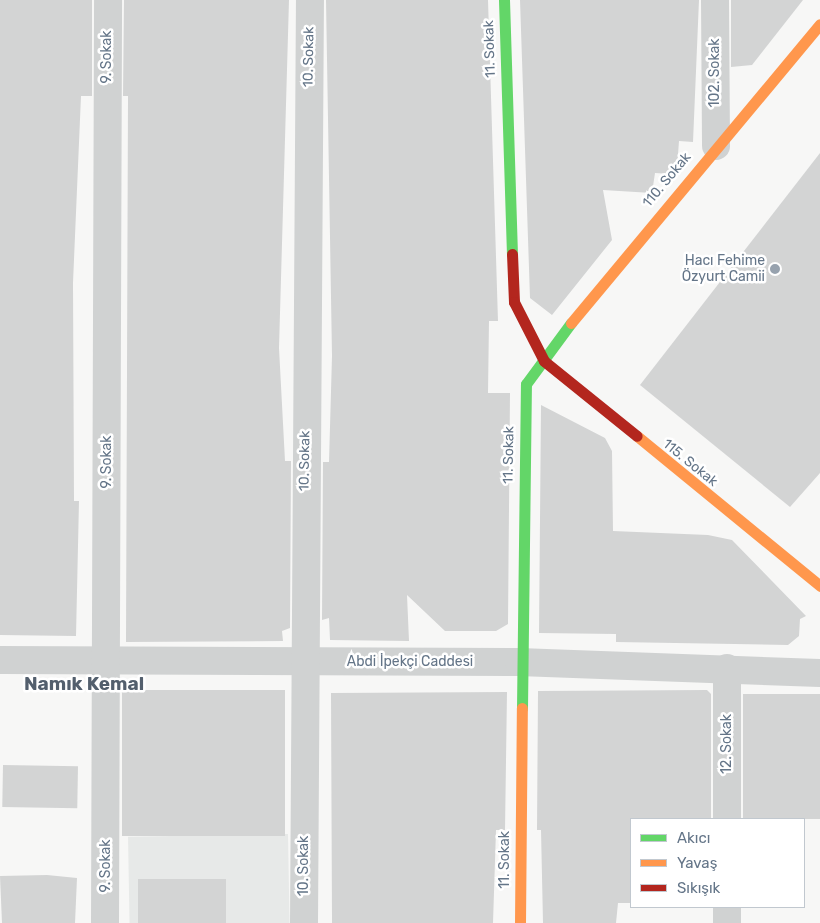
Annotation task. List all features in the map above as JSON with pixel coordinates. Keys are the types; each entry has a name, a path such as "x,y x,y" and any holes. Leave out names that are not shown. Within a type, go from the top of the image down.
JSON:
{"street":[{"name":"9. Sokak","path":"105,923 108,0"},
{"name":"10. Sokak","path":"304,923 302,663 310,0"},
{"name":"11. Sokak","path":"504,0 514,302 544,361 526,384 520,662 520,923"},
{"name":"102. Sokak","path":"715,0 716,146"},
{"name":"110. Sokak","path":"544,361 598,285 820,24"},
{"name":"115. Sokak","path":"544,361 820,586"},
{"name":"Abdi İpekçi Caddesi","path":"0,660 302,663 520,662 820,672"},
{"name":"12. Sokak","path":"727,668 727,818"},
{"path":"727,908 727,923"}],"shaded area":[{"path":"288,834 290,923 130,923 128,837"}],"building":[{"path":"0,0 92,0 92,96 81,96 73,283 74,501 79,501 76,636 0,635"},
{"path":"124,0 289,0 279,348 285,461 291,461 290,628 282,631 283,641 126,642 128,96 123,96"},
{"path":"326,0 488,0 498,321 489,321 488,393 510,393 508,624 496,631 445,631 407,595 409,641 330,640 329,618 322,620 323,462 329,462 332,356"},
{"path":"520,0 699,0 693,142 679,141 677,168 672,174 655,173 652,193 603,190 612,240 552,315 530,298"},
{"path":"731,0 803,0 752,65 731,67"},
{"name":"Hacı Fehime Özyurt Camii","path":"820,153 820,473 790,507 640,385"},
{"path":"541,405 605,438 612,451 613,531 708,535 732,540 806,616 800,619 799,636 788,645 616,642 616,634 539,633"},
{"path":"122,690 285,690 285,836 122,836"},
{"path":"707,690 711,694 711,818 630,818 630,903 618,903 616,923 543,923 541,830 537,830 538,691"},
{"path":"507,692 505,830 496,830 493,923 332,923 331,693"},
{"path":"743,694 820,694 820,819 743,818"},
{"path":"3,765 78,766 77,808 2,807"},
{"path":"47,875 77,878 75,923 2,923 0,876"},
{"path":"138,879 226,879 226,923 138,923"}],"traffic: fast":[{"path":"504,0 512,254"},
{"path":"522,708 526,384 571,323"}],"traffic: slow":[{"path":"571,323 820,24"},
{"path":"637,436 820,586"},
{"path":"520,923 522,708"}],"traffic: jam":[{"path":"512,254 514,302 544,361 637,436"}],"place":[{"name":"Hacı Fehime Özyurt Camii","path":"775,269"}],"district":[{"name":"Namık Kemal","path":"84,684"}]}
